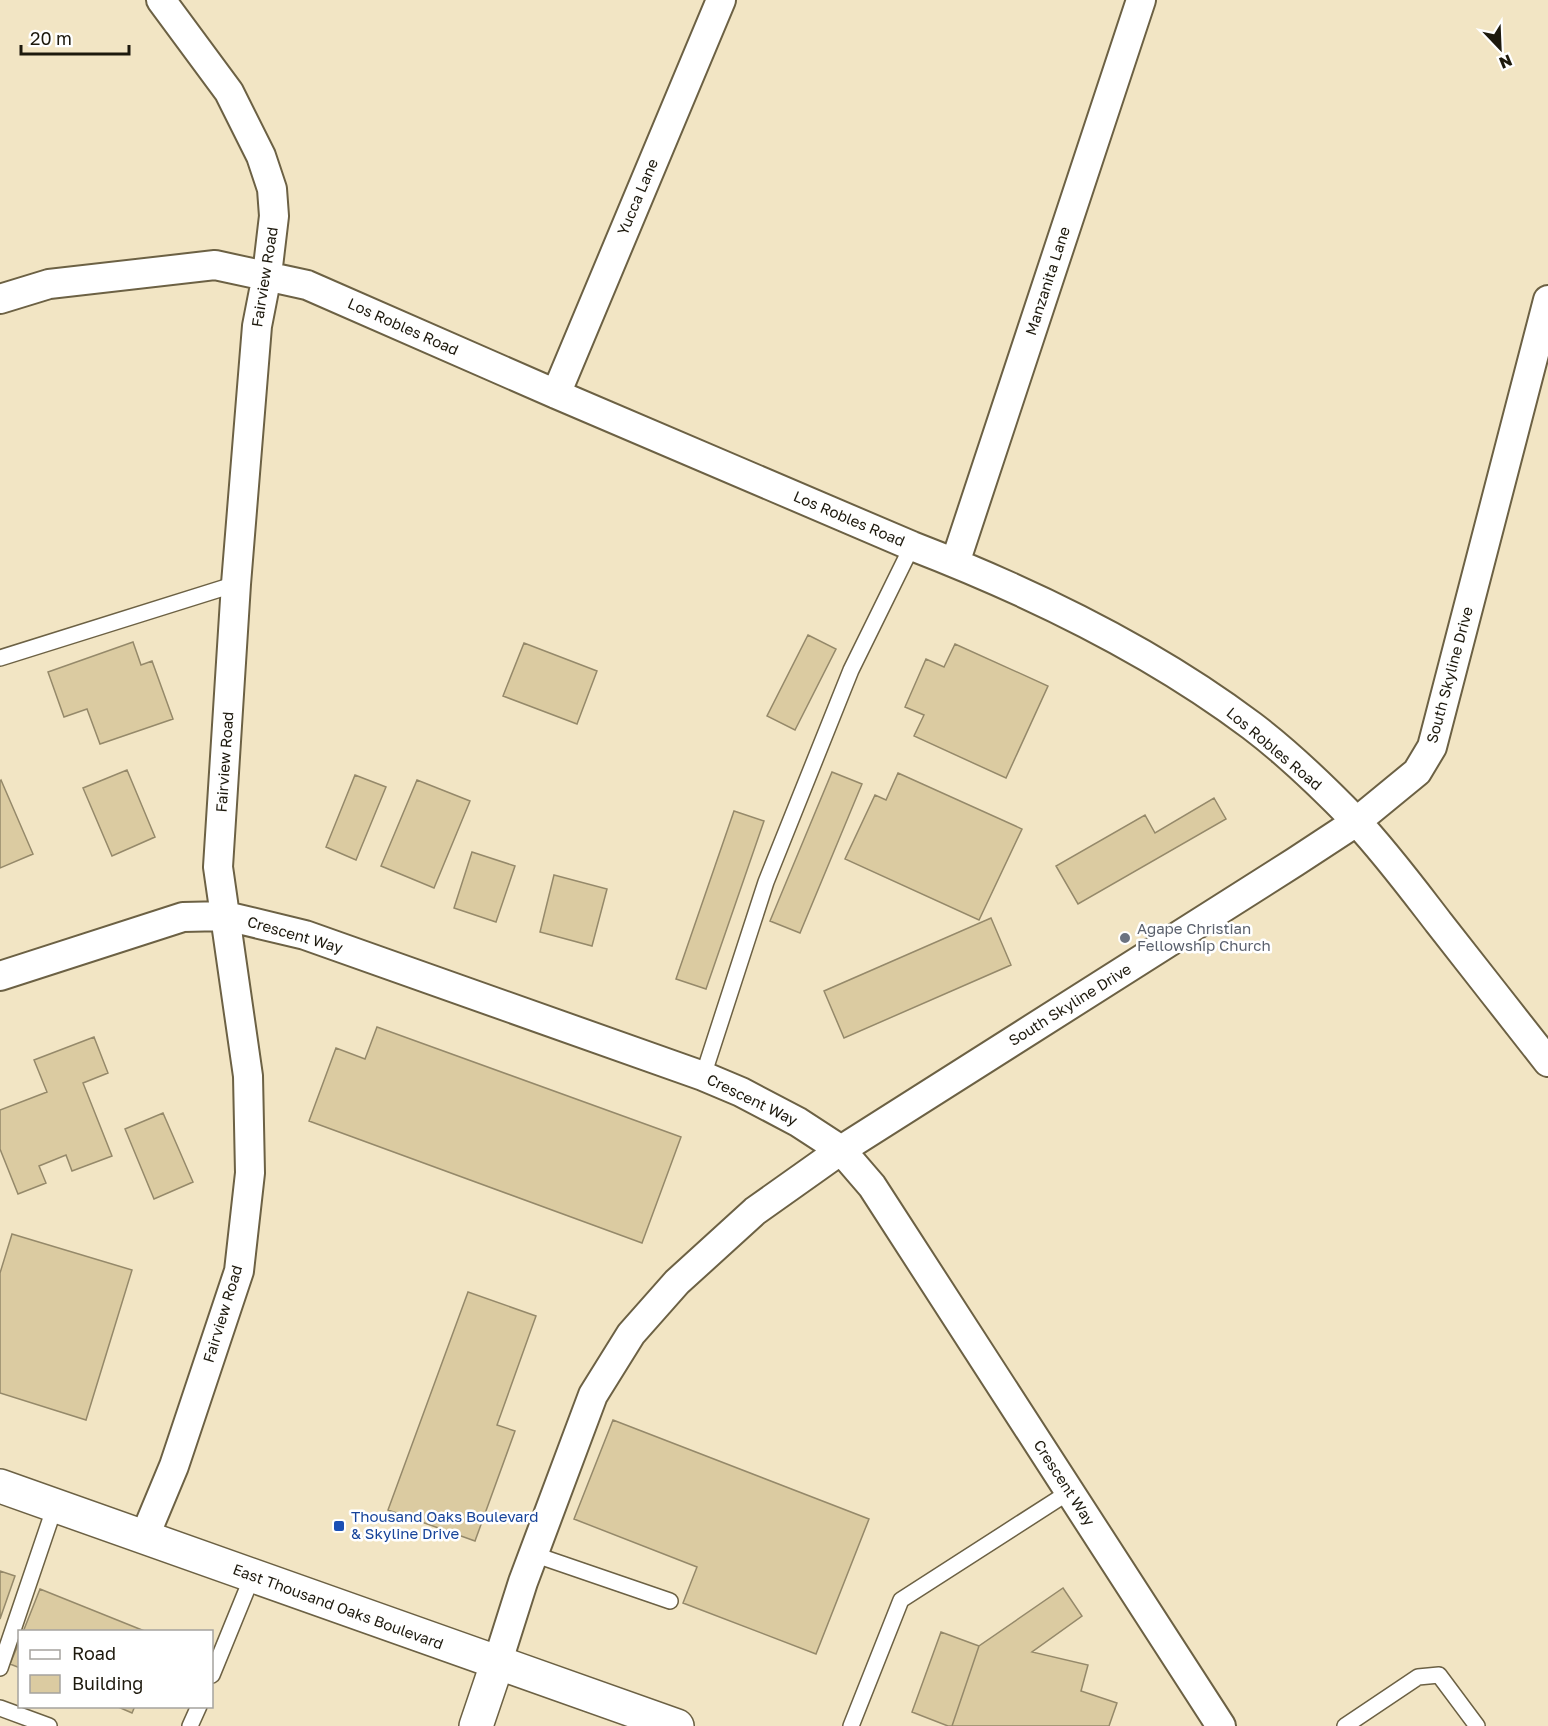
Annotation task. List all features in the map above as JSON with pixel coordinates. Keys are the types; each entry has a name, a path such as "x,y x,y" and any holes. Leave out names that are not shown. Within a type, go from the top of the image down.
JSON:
{"main road":[{"name":"East Thousand Oaks Boulevard","path":"0,1486 677,1726"},
{"path":"476,1726 497,1664"}],"street":[{"name":"Fairview Road","path":"144,1538 174,1466 239,1271 250,1173 248,1076 218,867 236,584 257,326 267,275 274,216 272,189 261,156 229,92 161,0"},
{"name":"Yucca Lane","path":"556,394 720,0"},
{"name":"Manzanita Lane","path":"955,563 1141,0"},
{"name":"Los Robles Road","path":"0,299 49,284 215,265 307,285 556,394 955,563 1094,627 1183,678 1254,727 1312,779 1356,822 1397,869 1548,1062"},
{"name":"South Skyline Drive","path":"497,1664 533,1554 593,1395 631,1334 677,1282 755,1211 841,1150 1356,822 1417,772 1432,747 1548,300"},
{"name":"Crescent Way","path":"0,976 183,917 226,916 305,935 704,1076 741,1092 798,1122 841,1150 872,1186 1221,1726"}],"lane":[{"path":"704,1076 766,882 851,670 912,546"},
{"path":"0,658 236,584"},
{"path":"851,1726 901,1600 1069,1492"},
{"path":"0,1668 55,1506"},
{"path":"533,1554 670,1602"},
{"path":"213,1674 252,1577"},
{"path":"1345,1726 1418,1677 1439,1675 1477,1726"},
{"path":"0,1708 49,1726"},
{"path":"190,1726 199,1708"}],"building":[{"path":"808,635 836,649 795,730 767,716"},
{"path":"133,642 141,665 152,661 173,719 100,744 87,709 64,717 48,672"},
{"path":"524,643 597,671 577,724 503,696"},
{"path":"955,644 1048,686 1006,778 914,736 924,715 905,707 926,659 944,667"},
{"path":"127,770 155,837 112,856 83,788"},
{"path":"832,772 862,784 800,933 770,921"},
{"path":"898,773 1022,829 979,920 845,859 875,795 886,800"},
{"path":"355,775 386,787 356,860 326,847"},
{"path":"417,780 470,801 434,888 381,866"},
{"path":"0,781 33,854 0,868"},
{"path":"1214,798 1226,819 1078,904 1056,866 1145,815 1155,833"},
{"path":"734,811 764,821 706,989 676,979"},
{"path":"472,852 515,866 496,922 454,908"},
{"path":"554,875 607,889 592,946 540,932"},
{"path":"991,918 1011,965 844,1038 824,991"},
{"path":"377,1027 681,1137 642,1243 309,1121 336,1048 365,1059"},
{"path":"94,1037 108,1073 83,1083 112,1156 72,1171 66,1155 39,1166 46,1183 18,1194 0,1149 0,1110 47,1092 34,1060"},
{"path":"163,1113 193,1182 154,1199 125,1129"},
{"path":"12,1234 132,1270 86,1420 0,1393 0,1273"},
{"path":"468,1292 536,1316 497,1425 515,1431 475,1541 388,1510"},
{"path":"613,1420 869,1519 816,1654 683,1603 697,1567 574,1519"},
{"path":"0,1571 15,1576 0,1619"},
{"path":"1063,1588 1082,1616 1032,1652 1088,1665 1081,1691 1117,1703 1109,1726 952,1726 979,1646"},
{"path":"40,1589 142,1630 24,1630"},
{"path":"941,1632 979,1646 952,1726 912,1712"},
{"path":"18,1645 18,1667 10,1664"},
{"path":"121,1708 134,1708 132,1713"}],"place":[{"name":"Agape Christian Fellowship Church","path":"1125,938"},
{"name":"Thousand Oaks Boulevard & Skyline Drive","path":"339,1526"}]}
